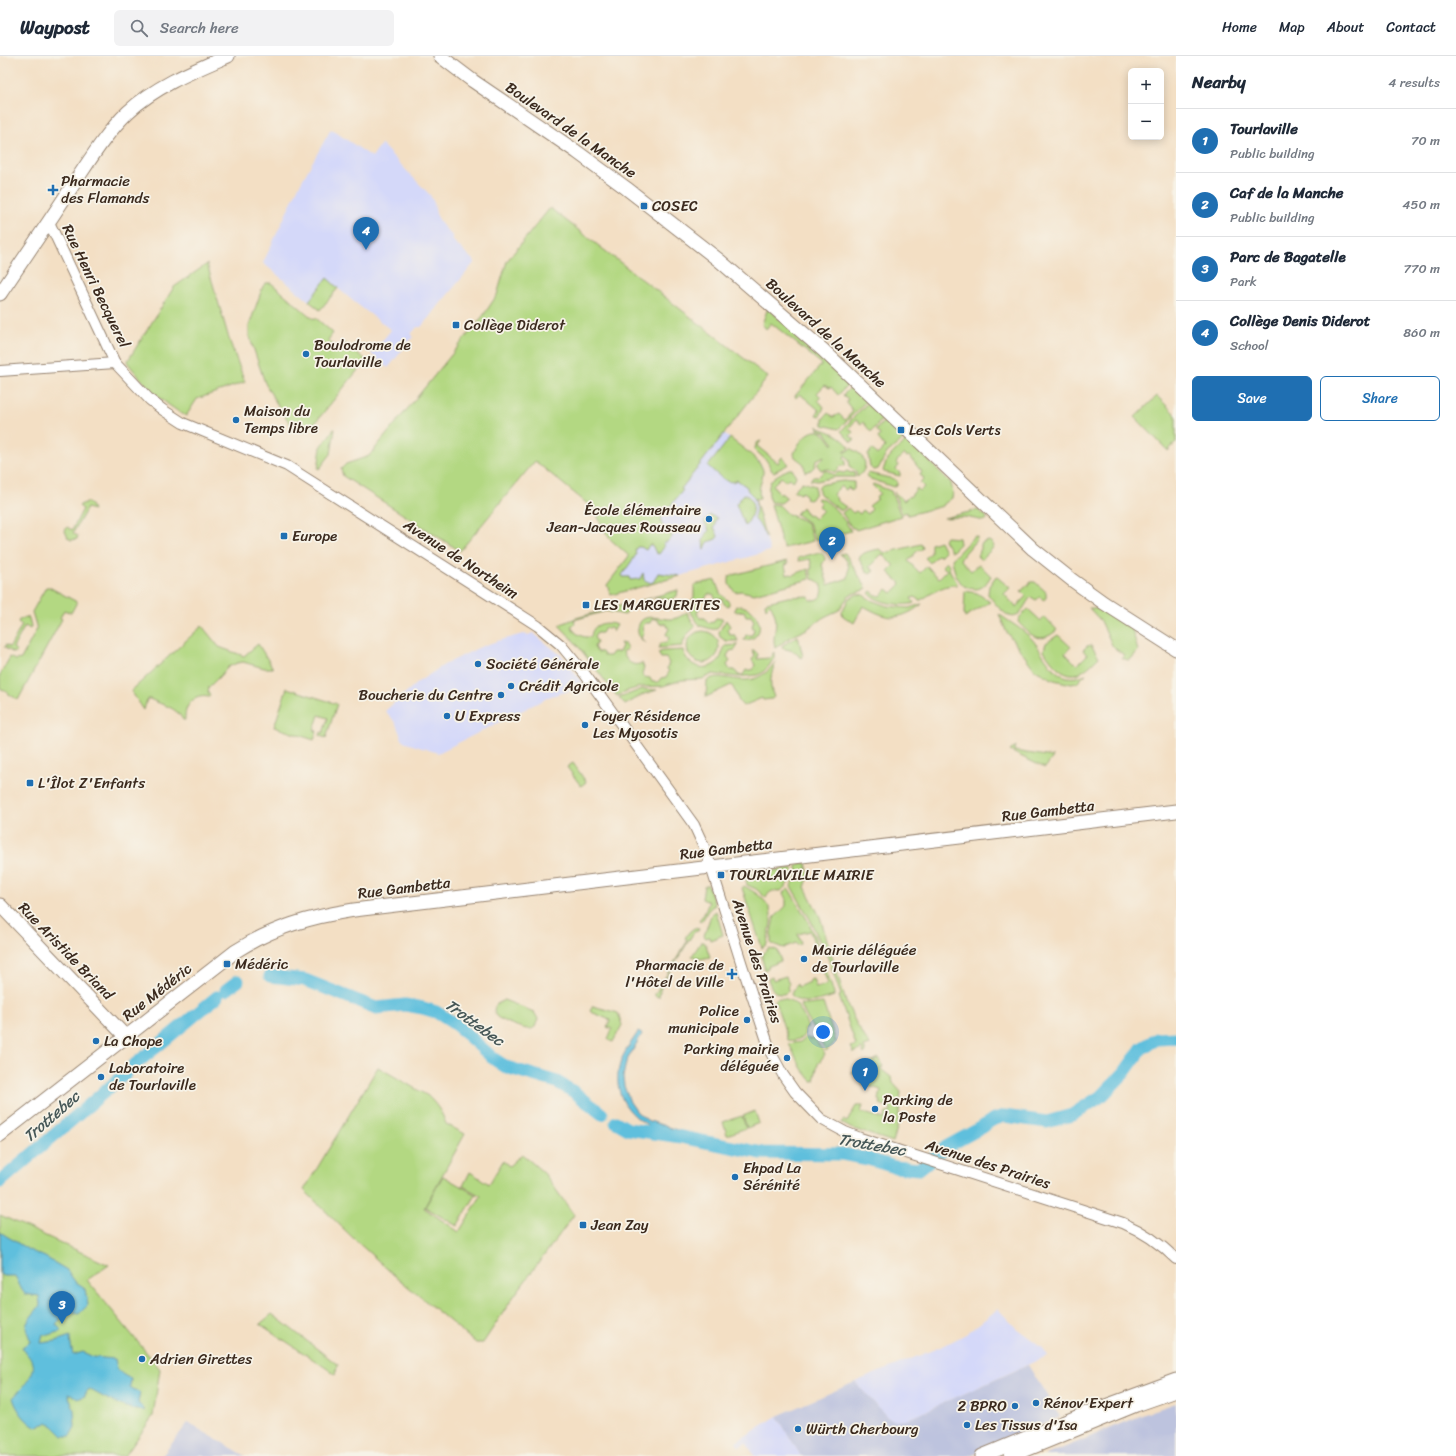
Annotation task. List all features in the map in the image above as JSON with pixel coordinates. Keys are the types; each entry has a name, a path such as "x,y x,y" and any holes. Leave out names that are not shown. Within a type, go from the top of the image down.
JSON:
{"main road":[{"path":"0,294 110,132 128,112 145,98 170,83 228,56"},
{"name":"Boulevard de la Manche","path":"440,56 473,81 577,152 626,188 725,266 823,350 1034,549 1072,580 1104,603 1176,649"},
{"name":"Rue Gambetta","path":"281,927 316,917 354,910 1176,811"},
{"name":"Rue Aristide Briand","path":"0,905 126,1037"},
{"name":"Rue Médéric","path":"0,1135 236,951 281,927"},
{"path":"982,1456 1089,1412 1176,1380"},
{"path":"1011,1456 1176,1390"}],"street":[{"name":"Rue Henri Becquerel","path":"49,222 115,363"},
{"path":"0,371 115,363"},
{"name":"Avenue de Northeim","path":"115,363 150,400 167,413 187,425 287,466 331,492 550,635 570,655 584,673 684,811 701,840 710,868"},
{"name":"Avenue des Prairies","path":"710,868 772,1053 783,1075 795,1092 821,1119 860,1138 1123,1223 1156,1241 1176,1259"}],"shaded area":[{"path":"331,129 372,157 381,144 430,195 434,203 436,214 442,225 453,237 451,239 475,262 421,327 417,327 411,334 413,337 388,368 371,354 391,330 327,279 309,301 263,263 299,186"},
{"name":"École élémentaire Jean-Jacques Rousseau","path":"724,434 758,461 762,466 763,471 759,487 760,498 755,499 770,551 611,595 607,585"},
{"path":"533,633 562,656 585,687 551,696 438,753 406,743 402,739 396,724 385,711 418,682 444,665 478,648 497,641"},
{"path":"998,1309 1016,1328 1042,1347 1047,1356 906,1420 895,1421 888,1418 855,1382 945,1345 966,1334"},
{"path":"1028,1365 1060,1417 968,1456 801,1456 777,1416 855,1382 888,1418 895,1421 906,1420"},
{"path":"1176,1403 1176,1456 1044,1456 1152,1411"},
{"path":"777,1416 801,1456 755,1456 746,1443 739,1447 736,1442"},
{"path":"188,1423 239,1452 245,1456 162,1456"}],"green space":[{"path":"550,208 768,377 681,489 683,490 662,516 661,521 665,533 671,531 672,537 663,544 664,547 659,554 656,553 652,545 649,545 646,550 641,547 637,547 635,550 636,555 622,575 623,577 629,577 630,580 640,579 643,573 644,580 651,583 654,581 658,573 680,576 611,595 607,585 629,556 610,539 595,510 535,461 460,551 343,476 341,469 346,464 369,456 483,316 497,295 507,261"},
{"path":"207,264 230,342 245,382 197,399 186,416 169,405 154,392 127,362 174,287"},
{"path":"327,278 338,288 320,310 309,301"},
{"name":"Boulodrome de Tourlaville","path":"266,283 271,283 312,318 317,319 333,333 328,340 339,350 345,343 366,360 315,423 300,426 295,431 265,383 249,335 249,326 263,286"},
{"path":"768,308 850,383 838,395 831,387 829,388 825,385 817,393 821,397 818,400 824,407 820,416 816,415 819,410 800,394 796,398 795,396 822,364 771,323 766,329 762,324"},
{"path":"853,385 867,400 839,429 823,425 823,419 828,413 833,417 839,414 845,420 853,411 846,402 848,399 843,395"},
{"path":"1157,396 1176,415 1176,442 1168,451 1135,417"},
{"path":"870,400 886,415 871,432 863,422 861,424 856,420 849,428 853,432 850,436 855,440 851,442 841,431"},
{"path":"888,417 907,436 887,453 878,469 873,470 870,467 868,455 872,449 877,455 885,447 878,438 880,435 876,430"},
{"path":"818,426 819,428 836,435 850,447 844,451 845,453 851,448 859,453 864,460 865,465 863,471 857,477 856,471 850,467 849,459 845,455 845,465 839,467 838,470 834,472 829,469 821,470 818,466 818,462 824,458 824,456 816,460 815,466 811,470 805,472 804,464 795,457 794,454 798,445 806,436 815,431 819,431 826,436 832,444 834,444 825,432 818,430"},
{"path":"334,429 331,454 318,469 321,447"},
{"path":"730,438 756,459 762,469 763,473 759,495 760,498 755,499 766,538 761,527 754,518 756,503 747,487 737,480 730,482 726,480 708,466"},
{"path":"908,440 951,483 953,493 952,498 943,506 908,515 906,512 902,514 894,492 904,501 909,496 910,497 917,488 920,491 924,487 920,483 924,478 920,475 922,472 909,456 907,457 904,454 896,462 899,466 896,469 900,473 900,476 883,471 890,457"},
{"path":"761,441 757,446 778,463 782,457 789,464 774,472 772,471 767,461 755,450 756,444"},
{"path":"789,469 792,469 796,476 793,482 789,478 785,481 781,477 773,485 780,495 781,493 787,498 781,503 770,502 769,489 771,481"},
{"path":"824,471 828,471 833,475 839,472 854,472 855,477 835,477 817,481 810,480 813,477 818,477"},
{"path":"868,473 894,479 897,481 897,485 893,487 868,478 866,475"},
{"path":"843,481 854,482 854,489 852,491 848,487 846,490 841,486 833,494 837,499 836,500 846,507 841,511 821,495 819,492 819,486"},
{"path":"802,482 815,486 815,493 810,500 805,498 807,496 802,492 800,494 793,491"},
{"path":"873,484 891,491 901,516 856,530 855,528 852,528 842,513 848,508 853,513 856,511 860,514 863,510 868,514 872,509 869,506 878,499 876,498 880,493 872,485"},
{"path":"744,494 749,497 753,505 752,514 745,526 736,504"},
{"path":"818,498 832,506 851,531 815,540 809,523 796,514 802,507 808,516 810,515 815,519 823,510 819,506 821,503 817,499"},
{"path":"87,502 91,505 93,510 87,508 73,533 78,536 77,539 71,540 68,538 65,531 67,527 72,530 83,509 79,506"},
{"path":"771,504 779,505 788,514 807,523 813,541 784,548 780,541"},
{"path":"978,510 986,516 987,519 985,521 965,517 944,518"},
{"path":"710,515 717,518 715,522 716,525 714,527 718,536 716,539 708,542 704,550 703,540 709,530 704,522"},
{"path":"974,536 977,537 977,539 960,559 971,571 979,564 991,576 983,586 977,589 969,588 961,583 955,573 952,559"},
{"path":"946,537 959,538 960,544 953,551 951,551 944,540"},
{"path":"940,541 945,551 940,556 938,555 930,563 925,558 931,553 931,544"},
{"path":"989,541 994,547 981,560 977,556 981,549 981,544"},
{"path":"921,544 923,548 920,551 918,550 908,561 920,573 927,566 939,578 947,570 942,566 946,562 948,563 950,571 957,583 956,585 941,588 919,601 916,597 911,598 914,603 904,605 884,602 869,593 871,591 876,595 881,596 887,589 892,593 901,584 888,572 894,566 882,554 869,567 874,571 870,574 867,572 859,559 862,554 879,549 885,553"},
{"path":"816,553 822,554 825,557 822,565 828,585 848,578 848,564 840,554 845,553 867,589 849,595 839,610 824,617 775,648 775,617 770,604 766,608 765,603 788,597 809,596 810,600 819,598 823,591 821,584 812,579 810,559 799,561 798,558"},
{"path":"787,561 788,564 785,565 787,575 792,575 808,569 810,579 754,594 741,591 735,592 729,584 729,576"},
{"path":"996,576 1010,588 1004,594 1016,607 1026,596 1021,591 1031,582 1035,582 1046,592 1046,598 1044,600 1040,597 1036,600 1031,597 1023,610 1016,616 1009,616 1000,609 988,594 989,586"},
{"path":"715,580 720,593 729,602 728,606 724,604 722,599 716,599 713,594 708,594 705,599 700,599 697,604 699,609 697,613 700,618 705,618 708,623 714,622 716,618 723,619 716,629 712,629 700,626 688,608 694,597 694,585"},
{"path":"46,587 49,587 77,602 71,613 64,610 60,618 62,619 18,700 0,688 0,675 10,657 16,660 21,659 37,629 32,612"},
{"path":"678,590 677,596 672,599 656,597 640,602 642,606 639,606 639,601"},
{"path":"965,591 977,593 990,602 965,617"},
{"path":"858,594 887,606 909,608 922,604 912,611 897,617 886,616 863,606 854,623 843,616 842,612 849,598"},
{"path":"627,604 628,610 625,615 606,611 574,620 575,624 571,626 579,635 591,637 594,629 600,624 608,623 617,625 613,632 611,628 605,628 602,633 597,633 594,637 597,642 594,647 597,652 602,652 605,656 610,656 613,652 619,652 622,646 620,643 625,644 627,650 623,651 627,660 632,664 642,663 644,668 642,673 644,677 650,678 652,682 658,682 661,678 666,677 669,672 667,668 669,663 666,658 661,658 658,653 663,651 683,650 685,656 693,664 698,667 709,667 719,660 725,646 738,645 735,650 730,651 727,656 730,661 727,665 730,670 735,670 738,675 743,675 746,670 752,670 755,665 752,660 755,655 752,650 758,654 757,659 770,658 774,652 774,658 762,673 757,675 738,677 713,674 702,679 682,680 663,686 640,687 617,696 574,641 559,625 576,618"},
{"path":"736,606 743,606 749,609 757,618 759,629 757,634 752,639 744,640 746,635 752,635 754,630 752,626 754,621 751,616 746,616 744,611 737,612 734,610"},
{"path":"1089,608 1100,609 1132,629 1138,651 1132,658 1128,660 1122,658 1124,655 1113,647 1101,621"},
{"path":"1028,609 1041,621 1045,617 1057,630 1051,635 1041,638 1032,635 1018,622 1019,618"},
{"path":"687,612 695,627 686,636 682,646 658,648 661,643 666,643 669,638 666,634 669,629 666,624 660,624 657,619 652,619 650,623 645,623 642,628 644,633 641,638 639,635 638,629 640,623 647,618 672,619 680,617"},
{"path":"999,614 1031,638 1047,661 1059,674 1067,677 1075,677 1086,674 1077,683 1071,684 1054,680 1035,670 1006,631"},
{"path":"26,617 29,618 31,626 30,629 25,626 13,648 17,651 14,653 5,648 5,645 10,647 22,625 18,622 19,620"},
{"path":"726,620 730,626 727,630 730,635 735,635 738,641 726,641 720,637 719,632"},
{"path":"202,626 219,647 244,656 258,644 273,668 264,668 243,662 228,667 209,687 209,697 198,697 191,702 186,710 185,720 183,720 173,709 150,699 147,699 144,710 131,691"},
{"path":"700,631 706,631 715,635 719,647 715,659 706,663 700,663 691,659 687,650 687,644 691,635"},
{"path":"1058,635 1071,647 1065,653 1077,665 1087,655 1083,650 1087,646 1091,645 1099,657 1079,673 1073,674 1063,671 1054,664 1044,650 1046,643"},
{"path":"798,636 802,658 793,651 782,648 783,645"},
{"path":"776,661 771,679 771,688 774,697 772,699 763,700 762,698 743,706 731,685 706,697 707,681 721,677 738,680 757,678 767,672"},
{"path":"287,688 337,704 326,738 320,736 321,732 323,733 328,718 319,715 314,730 317,731 314,740 274,727"},
{"path":"642,689 657,690 644,694 625,705 619,698"},
{"path":"1016,746 1014,751 1053,757 1045,768 1010,751"},
{"path":"573,763 586,782 581,786 567,767"},
{"path":"800,863 806,863 809,876 805,887 820,917 846,1002 857,1025 870,1045 864,1047 866,1052 864,1054 862,1049 854,1053 851,1047 856,1045 827,955 825,954 811,921 791,886 798,875 797,866"},
{"path":"793,868 790,881 786,886 781,891 770,892 766,898 756,889 747,885 746,880 750,879 749,874"},
{"path":"708,885 715,905 709,909 700,922 699,920 704,914 709,902 702,899 704,886"},
{"path":"744,886 765,901 770,910 771,922 767,944 762,948 742,888"},
{"path":"789,889 808,921 818,945 815,946 810,931 798,934 801,944 797,945 796,943 785,948 771,944 771,932 774,918 786,906 786,899 783,893"},
{"path":"716,911 723,935 710,940 709,937 706,938 704,936 711,915"},
{"path":"694,928 699,929 698,931 694,932 663,983 659,997 655,996 688,940 685,938"},
{"path":"701,942 704,942 706,945 710,957 701,959 692,956"},
{"path":"769,948 777,950 781,961 768,966 765,970 762,954"},
{"path":"823,970 827,972 834,996 811,1002 805,1002 799,1001 791,994 797,984 798,987 809,982 809,980 813,979 816,988 828,984"},
{"path":"786,976 789,984 788,991 784,994 775,992 771,988 768,979 772,977 773,980"},
{"path":"777,998 789,1000 794,1003 803,1015 808,1027 805,1028 804,1035 801,1038 788,1040 775,1001"},
{"path":"504,1000 534,1012 538,1019 535,1027 527,1029 498,1018 494,1011 495,1007"},
{"path":"823,1003 836,1042 826,1051 818,1037 818,1030 811,1026 800,1004 806,1005"},
{"path":"593,1006 618,1013 622,1025 613,1042 608,1039 612,1029 607,1027 610,1020 591,1012 590,1011"},
{"path":"806,1037 809,1039 815,1039 825,1054 818,1064 814,1081 812,1081 802,1069 789,1044 800,1042"},
{"path":"879,1058 883,1066 881,1069 892,1078 893,1083 901,1092 898,1125 893,1142 851,1128 841,1123 843,1120 847,1122 856,1106 863,1106 861,1112 884,1119 886,1113 890,1113 891,1108 880,1104 881,1101 879,1100 881,1090 862,1084 863,1075 851,1073 857,1068"},
{"path":"378,1067 428,1096 439,1109 446,1124 465,1134 424,1208 459,1232 481,1196 463,1186 470,1172 489,1184 503,1161 509,1166 522,1154 544,1173 574,1215 514,1296 483,1343 476,1343 394,1275 354,1239 304,1190"},
{"path":"755,1111 759,1123 747,1128 743,1116"},
{"path":"742,1116 746,1128 727,1135 723,1122"},
{"path":"443,1176 476,1195 457,1226 425,1207"},
{"path":"0,1215 109,1265 87,1280 160,1369 153,1416 125,1456 0,1456"},
{"path":"272,1314 338,1365 335,1374 260,1324"}],"water":[{"path":"638,1032 642,1034 626,1062 623,1077 624,1086 630,1102 637,1112 647,1120 695,1136 695,1142 663,1136 663,1131 651,1127 641,1121 625,1104 620,1094 618,1071 622,1058"},
{"path":"0,1232 29,1250 45,1257 67,1270 76,1283 85,1289 88,1305 79,1314 73,1313 69,1307 67,1307 68,1311 56,1324 62,1331 49,1335 43,1335 41,1343 56,1341 70,1336 73,1355 83,1352 93,1357 115,1359 120,1372 131,1379 130,1387 140,1393 138,1403 145,1410 125,1407 89,1389 85,1396 78,1399 71,1394 68,1394 74,1410 75,1427 70,1436 63,1436 53,1426 47,1423 35,1427 21,1414 13,1398 27,1382 32,1372 33,1363 22,1347 30,1342 26,1327 30,1318 40,1305 39,1296 25,1294 15,1276 3,1276 0,1274"}],"waterway":[{"name":"Trottebec","path":"270,976 305,980 376,1008 405,1005 436,1012 455,1024 494,1059 506,1067 557,1082 574,1092 602,1114"},
{"name":"Trottebec","path":"226,990 238,981"},
{"name":"Trottebec","path":"132,1067 217,997"},
{"name":"Trottebec","path":"616,1122 628,1129 681,1137 762,1153 842,1154 868,1159 895,1167 919,1169 946,1147 992,1120 1004,1116 1047,1122 1072,1115 1103,1095 1124,1073 1142,1048 1157,1039 1176,1038"},
{"name":"Trottebec","path":"0,1182 125,1074"}],"place":[{"name":"Pharmacie des Flamands","path":"53,190"},
{"name":"COSEC","path":"644,206"},
{"name":"Collège Denis Diderot","path":"366,250"},
{"name":"Collège Diderot","path":"456,325"},
{"name":"Boulodrome de Tourlaville","path":"306,354"},
{"name":"Maison du Temps libre","path":"236,420"},
{"name":"Les Cols Verts","path":"901,430"},
{"name":"École élémentaire Jean-Jacques Rousseau","path":"709,519"},
{"name":"Europe","path":"284,536"},
{"name":"Caf de la Manche","path":"832,560"},
{"name":"LES MARGUERITES","path":"586,605"},
{"name":"Société Générale","path":"478,664"},
{"name":"Crédit Agricole","path":"511,686"},
{"name":"Boucherie du Centre","path":"501,695"},
{"name":"U Express","path":"447,716"},
{"name":"Foyer Résidence Les Myosotis","path":"585,725"},
{"name":"L'Îlot Z'Enfants","path":"30,783"},
{"name":"TOURLAVILLE MAIRIE","path":"721,875"},
{"name":"Mairie déléguée de Tourlaville","path":"804,959"},
{"name":"Médéric","path":"227,964"},
{"name":"Pharmacie de l'Hôtel de Ville","path":"732,974"},
{"name":"Police municipale","path":"747,1020"},
{"name":"La Chope","path":"96,1041"},
{"name":"Parking mairie déléguée","path":"787,1058"},
{"name":"Laboratoire de Tourlaville","path":"101,1077"},
{"name":"Tourlaville","path":"865,1091"},
{"name":"Parking de la Poste","path":"875,1109"},
{"name":"Ehpad La Sérénité","path":"735,1177"},
{"name":"Jean Zay","path":"583,1225"},
{"name":"Parc de Bagatelle","path":"62,1324"},
{"name":"Adrien Girettes","path":"142,1359"},
{"name":"Rénov'Expert","path":"1036,1403"},
{"name":"2 BPRO","path":"1015,1406"},
{"name":"Les Tissus d'Isa","path":"967,1425"},
{"name":"Würth Cherbourg","path":"798,1429"}]}
